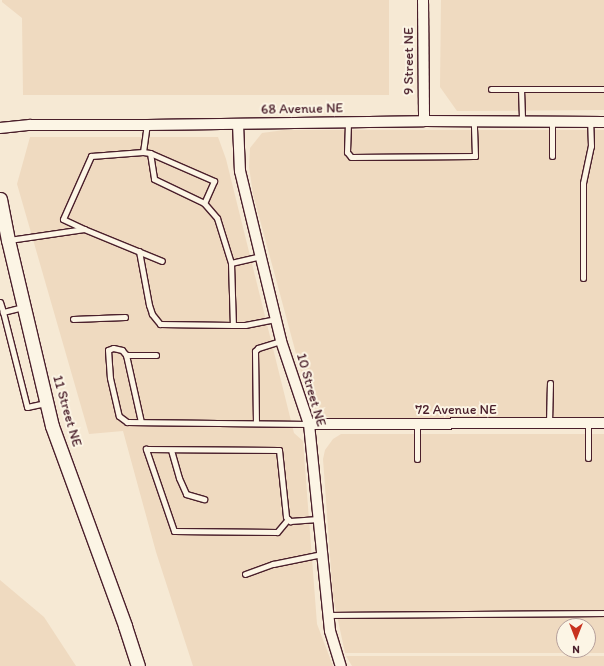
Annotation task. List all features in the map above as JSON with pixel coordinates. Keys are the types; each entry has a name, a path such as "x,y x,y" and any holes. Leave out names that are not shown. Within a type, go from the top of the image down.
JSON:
{"street":[{"name":"9 Street NE","path":"423,0 424,121"},
{"name":"68 Avenue NE","path":"0,128 30,125 348,123 424,121 604,122"},
{"name":"10 Street NE","path":"238,124 240,171 281,341 308,424 330,631 341,666"},
{"name":"11 Street NE","path":"0,199 8,240 52,426 125,626 138,666"},
{"name":"72 Avenue NE","path":"308,424 604,423"},
{"name":"11 Street NE","path":"125,626 145,666"}],"lane":[{"path":"491,89 604,89"},
{"path":"521,89 522,121"},
{"path":"348,123 347,152 351,157 475,156 474,121"},
{"path":"552,121 552,156"},
{"path":"582,278 583,183 591,146 590,122"},
{"path":"143,152 146,125"},
{"path":"162,261 63,219 90,156 143,152 150,153 214,181 204,203"},
{"path":"150,153 154,179 204,203 217,218 231,263 233,325"},
{"path":"8,240 84,229"},
{"path":"139,251 149,304 152,314 160,324 245,325 276,319"},
{"path":"231,263 261,256"},
{"path":"0,302 27,407 47,403"},
{"path":"3,312 24,307"},
{"path":"73,319 125,317"},
{"path":"256,423 255,351 258,348 281,341"},
{"path":"141,422 126,355 122,350 113,348 108,350 110,378 119,416 127,422 308,424"},
{"path":"126,355 156,355"},
{"path":"549,423 550,384"},
{"path":"588,423 588,458"},
{"path":"417,424 418,459"},
{"path":"288,519 277,532 174,531 146,450 278,450 286,517 288,519 290,521 318,519"},
{"path":"171,450 179,478 186,494 204,499"},
{"path":"245,574 274,564 322,554"},
{"path":"328,615 604,613"}],"shaded area":[{"path":"2,0 389,0 389,95 23,95 22,18 2,2"},
{"path":"441,0 604,0 604,110 457,111 440,87"},
{"path":"284,130 604,130 604,418 330,418 317,412 308,398 253,194 249,167 250,148 262,133"},
{"path":"30,137 218,137 226,159 294,433 303,441 317,624 333,666 193,666 156,552 123,431 89,434 17,184"},
{"path":"341,434 604,434 604,653 596,653 596,618 556,618 556,653 345,653 333,597 323,459 325,450 333,439"},
{"path":"0,580 44,617 76,666 0,666"},
{"path":"346,656 556,656 556,658 596,658 596,656 604,656 604,666 352,666"}]}
